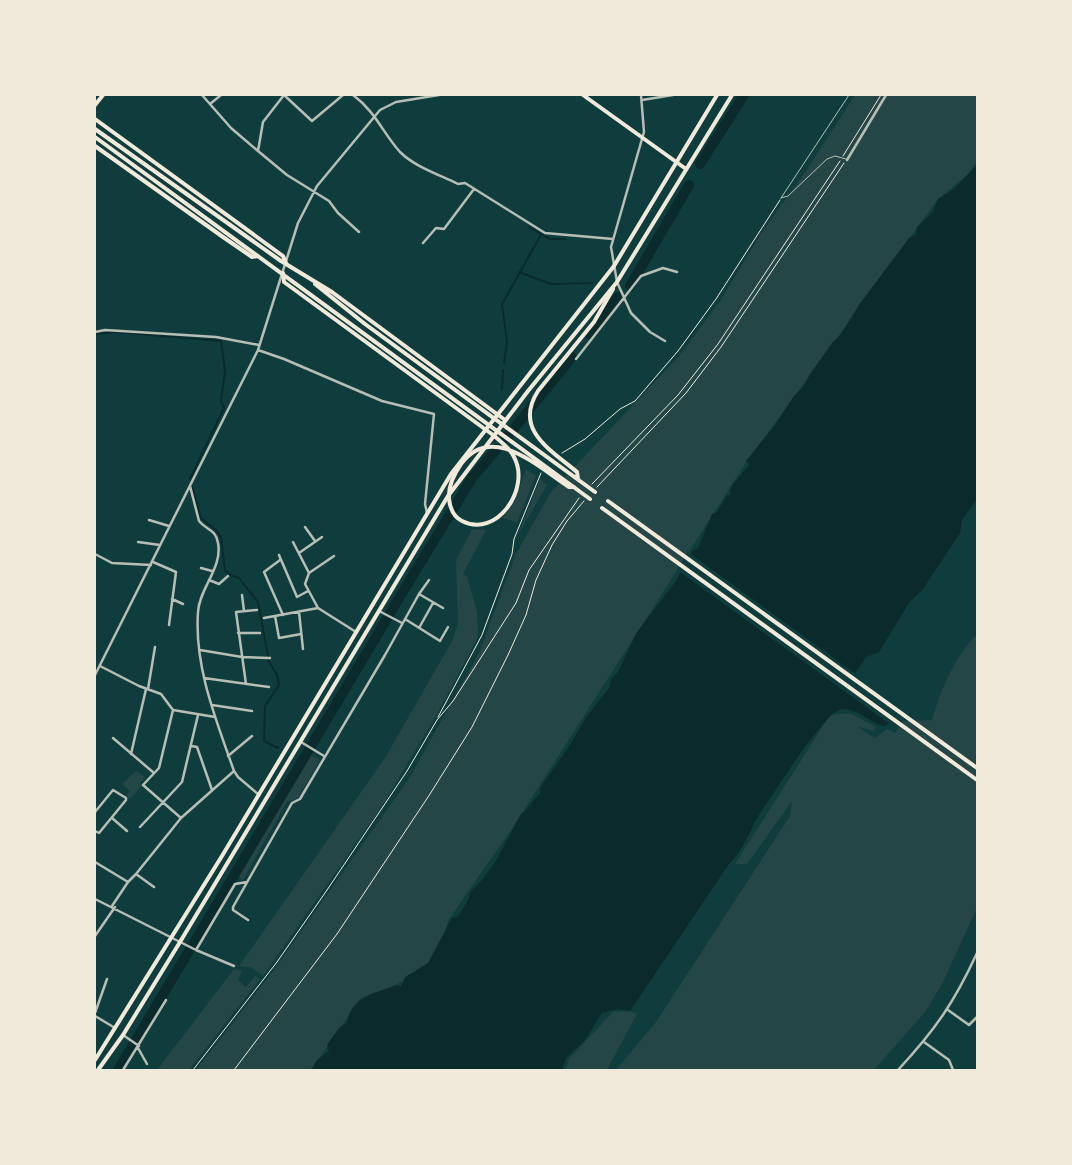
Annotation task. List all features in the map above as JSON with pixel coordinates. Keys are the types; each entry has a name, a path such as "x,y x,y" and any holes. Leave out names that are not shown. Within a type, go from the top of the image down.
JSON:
{"main road":[{"path":"95,105 103,95"},
{"path":"583,95 686,169"},
{"path":"95,1060 259,795 451,474 614,266 717,95"},
{"path":"578,479 577,472 543,444 532,429 530,412 532,400 594,322 732,95"},
{"path":"95,119 283,256 286,263"},
{"path":"95,129 286,263 332,292 506,420"},
{"path":"95,137 590,499"},
{"path":"95,146 252,257 258,256"},
{"path":"283,273 284,282 493,435 514,456 518,481 513,498 499,517 482,526 469,525 458,519 452,512 449,499 451,483 462,462 478,449 489,446 512,450 569,487 575,487"},
{"path":"306,276 430,371 578,479 596,489"},
{"path":"98,1070 123,1035 180,942 448,496 493,435 617,282"},
{"path":"608,501 977,768"},
{"path":"602,508 977,780"}],"street":[{"path":"202,95 231,128 287,175 329,201 338,213 359,232"},
{"path":"210,104 221,95"},
{"path":"258,151 263,122 284,95 312,121 343,95"},
{"path":"353,95 376,115 394,144 410,160 458,184 465,183 545,233 613,238"},
{"path":"95,675 258,350 298,223 314,192 380,110 396,102 439,95"},
{"path":"641,95 645,123 611,247 617,282 624,300 640,323 665,341"},
{"path":"642,100 673,95"},
{"path":"846,160 886,95"},
{"path":"423,243 436,228 444,229 474,188"},
{"path":"576,359 641,276 663,268 677,272"},
{"path":"95,332 105,330 216,337 259,345"},
{"path":"578,342 585,347"},
{"path":"258,350 284,359 382,401 434,414 425,504 427,513"},
{"path":"190,485 199,521 213,530 218,543 218,556 198,609 200,650 204,678 215,718 234,771 238,777 259,795"},
{"path":"149,520 169,526"},
{"path":"305,526 315,541"},
{"path":"299,553 322,537"},
{"path":"138,542 160,545"},
{"path":"293,542 309,573"},
{"path":"95,554 112,563 152,563 176,572 169,625"},
{"path":"279,555 297,597 308,591"},
{"path":"334,556 309,573 305,584 318,608 356,632"},
{"path":"280,560 264,572 283,615"},
{"path":"201,568 212,571"},
{"path":"209,580 219,584 228,576"},
{"path":"248,920 233,910 232,906 292,803 300,799 419,594 429,580"},
{"path":"419,594 443,608"},
{"path":"242,595 244,611"},
{"path":"172,599 183,604"},
{"path":"419,628 433,602"},
{"path":"264,618 318,608"},
{"path":"246,684 236,612 257,610"},
{"path":"379,610 402,624"},
{"path":"298,612 303,649"},
{"path":"275,616 279,638 301,634"},
{"path":"405,619 440,641 448,627"},
{"path":"238,633 260,633"},
{"path":"131,754 156,647"},
{"path":"200,650 242,657 270,658"},
{"path":"100,666 161,694 173,710 215,718"},
{"path":"204,678 269,687"},
{"path":"212,705 252,711"},
{"path":"173,710 158,768 143,785 181,818"},
{"path":"140,827 182,782 198,715"},
{"path":"228,756 252,736"},
{"path":"113,738 154,773"},
{"path":"301,742 324,756"},
{"path":"191,746 197,746 212,790"},
{"path":"95,936 128,882 181,818 234,771"},
{"path":"95,812 113,790 116,790 126,798 100,833 95,831"},
{"path":"112,818 127,831"},
{"path":"95,862 128,882"},
{"path":"136,874 154,887"},
{"path":"195,950 236,884 247,882"},
{"path":"95,899 195,950 234,966"},
{"path":"898,1070 924,1042 948,1010 977,953"},
{"path":"106,979 95,1015 116,1028"},
{"path":"123,1070 166,1000"},
{"path":"948,1010 969,1025 977,1017"},
{"path":"123,1035 138,1047 147,1064"},
{"path":"924,1042 949,1060 953,1070"}],"lane":[{"path":"781,198 849,95"},
{"path":"781,198 788,196 828,159 834,156 846,160"}],"path":[{"path":"589,487 678,395 718,344 842,158 881,95"},
{"path":"596,489 686,393 721,347 846,160"},
{"path":"556,457 586,439 620,409 635,401 678,351 716,299 781,198"},
{"path":"193,1070 277,962 407,771 437,720 482,635 512,554 514,539 539,477 544,470"},
{"path":"437,720 453,701 516,603 529,570 583,494"},
{"path":"234,1070 337,934 441,778 472,727 508,655 526,615 536,580 552,545 567,521 585,501"}],"shaded area":[{"path":"855,95 977,95 977,161 968,174 938,199 745,464 513,827 449,919 441,943 425,969 392,987 361,998 311,1070 196,1070 271,974 410,777 479,653 516,554 551,492 680,355 720,301 764,229 806,171"},
{"path":"977,165 977,499 962,520 960,533 923,589 909,603 879,652 866,657 850,681 898,718 885,726 859,713 842,709 834,713 824,723 788,772 757,819 743,846 630,1011 618,1009 602,1013 585,1040 566,1058 562,1070 311,1070 317,1060 329,1051 327,1045 339,1028 347,1023 349,1014 359,1001 373,993 397,985 401,987 405,977 428,963 452,918 458,916 467,902 471,891 483,879 497,859 521,814 540,794 540,788 570,745 587,716 610,687 611,679 618,672 637,632 676,581 692,551 698,548 712,514 717,512 727,495 730,496 731,487 749,465 746,461 775,425 794,396 804,386 810,374 833,342 840,336 859,305 909,238 916,235 917,227 933,212 938,199 953,190"},
{"path":"526,469 536,476 517,522 503,518 515,501"},
{"path":"540,479 547,485 518,535"},
{"path":"472,529 486,530 463,574 467,577 477,611 478,634 475,643 435,718 382,806 263,976 250,967 239,966 385,758 452,641 458,624 456,560"},
{"path":"977,634 977,908 943,982 926,1011 874,1070 616,1070 656,1022 790,816 792,801 747,864 735,864 830,715 850,713 876,727 874,731 856,726 875,738 887,729 895,733 903,721 932,720 949,674"},
{"path":"311,755 320,760 297,799 287,802 243,880 238,877"},
{"path":"136,771 145,777 140,783 142,785 130,799 126,796 130,791 122,784"},
{"path":"234,969 242,971 238,980 246,987 255,976 260,979 189,1070 157,1070"},
{"path":"630,1011 637,1014 607,1070 566,1070 569,1059 613,1012"}],"pier":[{"path":"688,552 857,675 854,681 900,717 899,720 891,725 677,570"}],"waterway":[{"path":"700,164 744,95"},
{"path":"630,286 689,185"},
{"path":"529,227 550,239 565,239"},
{"path":"504,363 507,342 502,304 541,235"},
{"path":"519,272 551,284 592,283"},
{"path":"590,334 618,297"},
{"path":"95,334 115,332 221,341 225,371 221,401 224,408 190,479"},
{"path":"506,438 572,357"},
{"path":"502,389 503,370"},
{"path":"118,1070 472,478 497,449"},
{"path":"192,486 201,518 216,530 221,537 225,570 230,575 239,578 258,602 268,656"},
{"path":"268,660 277,675 279,685 265,706 264,741 278,748"},
{"path":"311,738 314,742"},
{"path":"299,759 303,762"}]}
